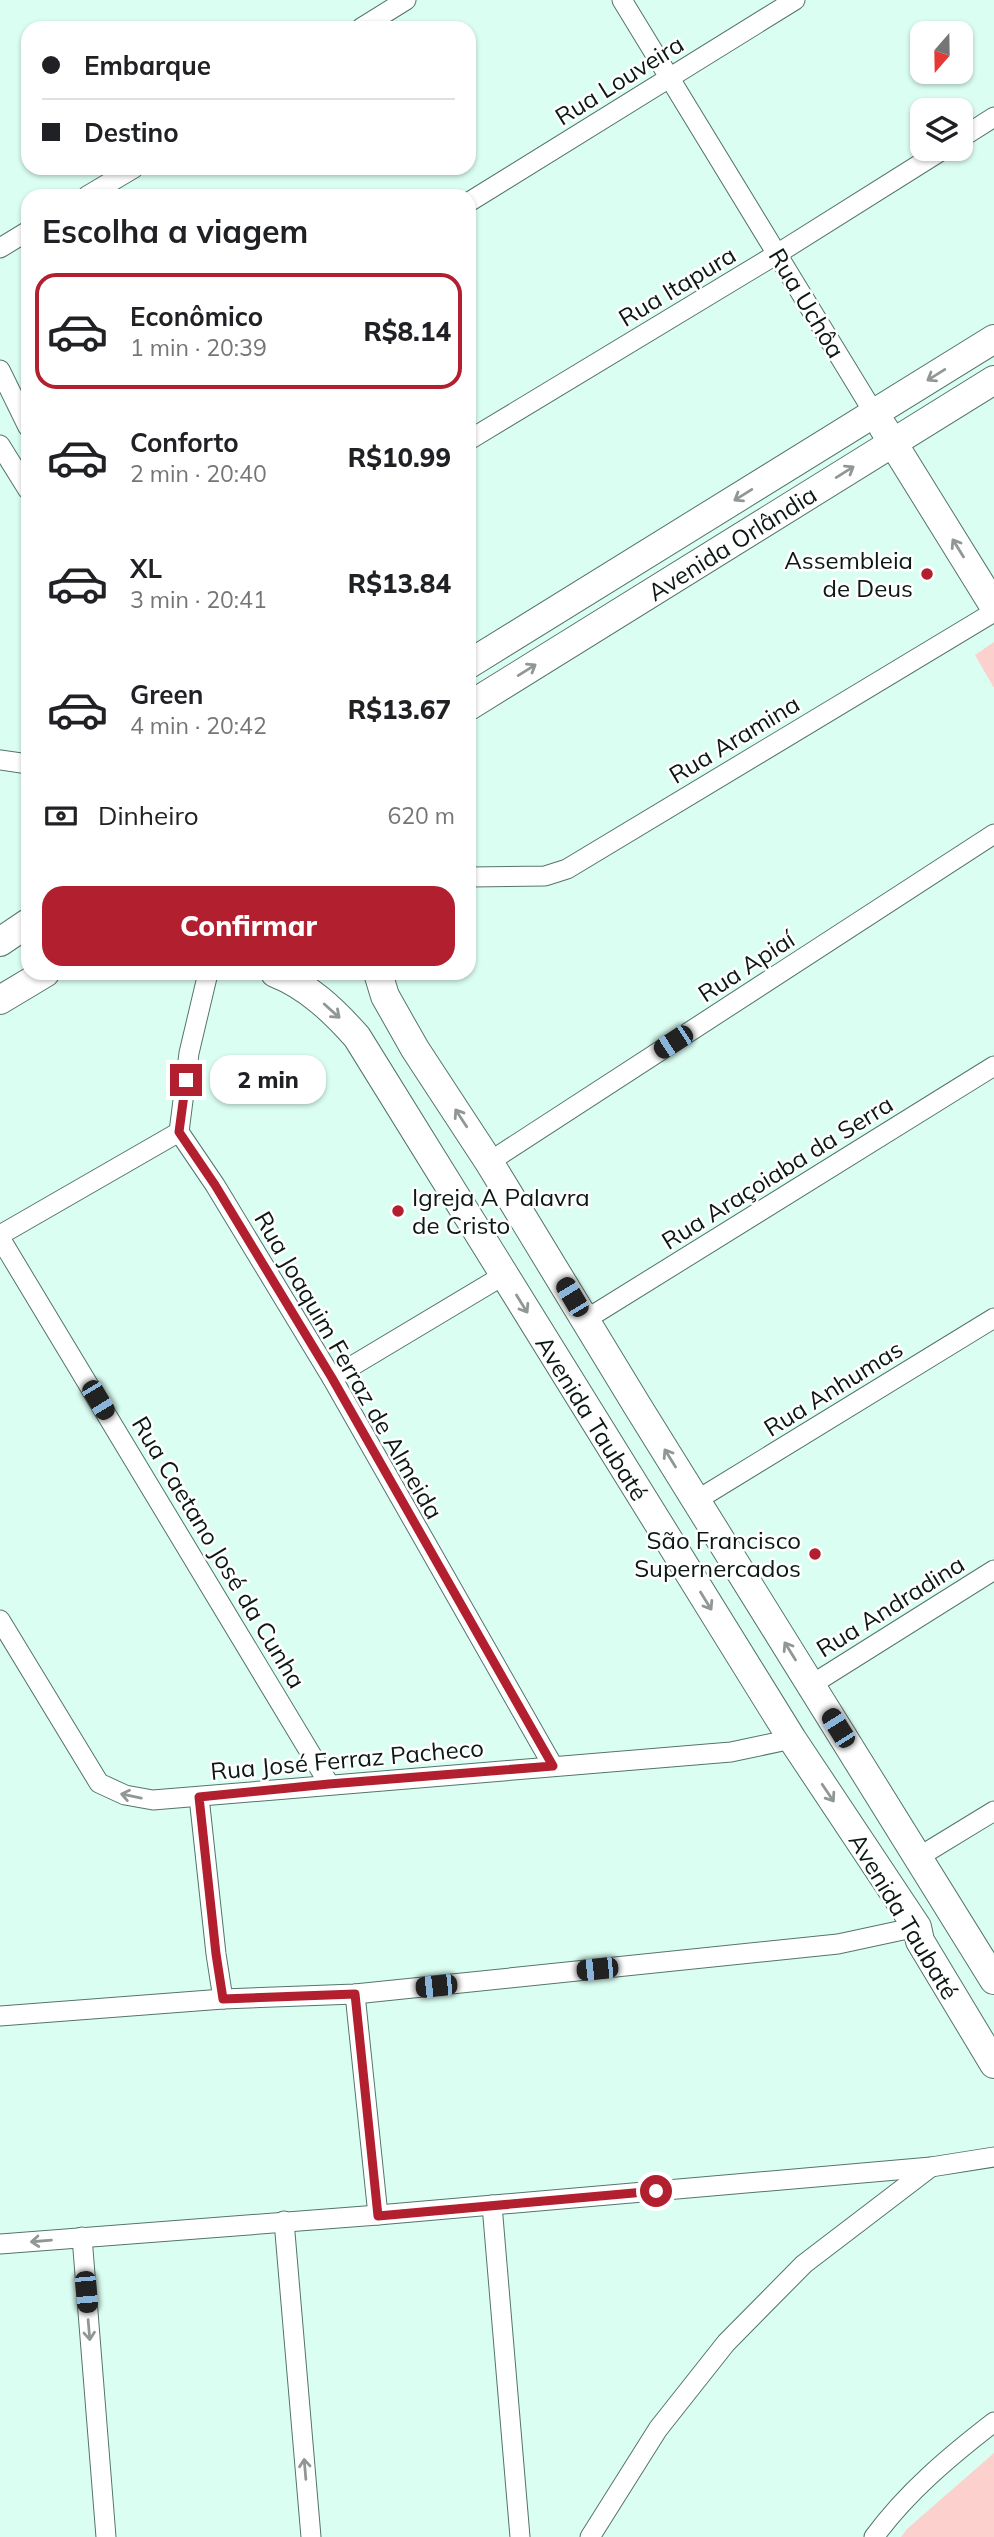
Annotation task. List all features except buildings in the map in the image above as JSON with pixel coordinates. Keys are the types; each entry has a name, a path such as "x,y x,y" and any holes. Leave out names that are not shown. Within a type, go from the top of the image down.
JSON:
{"street":[{"path":"372,21 406,0"},
{"name":"Rua Uchôa","path":"622,0 994,606"},
{"name":"Rua Louveira","path":"476,198 795,0"},
{"path":"973,130 994,117"},
{"name":"Rua Itapura","path":"476,436 777,254 925,161"},
{"path":"99,189 122,175"},
{"path":"0,248 21,235"},
{"name":"Avenida Orlândia","path":"476,660 994,339"},
{"path":"0,370 21,413"},
{"name":"Avenida Orlândia","path":"476,702 994,380"},
{"path":"0,445 21,479"},
{"name":"Rua Aramina","path":"476,877 545,876 567,869 994,612"},
{"path":"0,760 21,763"},
{"name":"Rua Apiaí","path":"489,1162 994,834"},
{"name":"Rua Aramina","path":"476,869 490,876"},
{"path":"0,942 21,928"},
{"path":"0,1000 33,980"},
{"path":"0,1237 179,1132 189,1053 206,980"},
{"name":"Avenida Taubaté","path":"287,980 333,1010 357,1037 792,1739 917,1927 920,1941 994,2064"},
{"name":"Avenida Taubaté","path":"381,980 386,996 415,1049 489,1162 994,1980"},
{"name":"Rua Araçoiaba da Serra","path":"586,1320 994,1066"},
{"name":"Rua Joaquim Ferraz de Almeida","path":"179,1132 215,1185 332,1378 553,1766"},
{"name":"Rua Caetano José da Cunha","path":"0,1237 329,1784"},
{"path":"332,1378 504,1275"},
{"name":"Rua Anhumas","path":"697,1500 994,1318"},
{"path":"600,1429 638,1407"},
{"name":"Rua Andradina","path":"811,1685 994,1570"},
{"name":"Rua José Ferraz Pacheco","path":"0,1620 99,1783 125,1795 153,1800 731,1752 792,1739"},
{"path":"199,1797 223,1999"},
{"path":"917,1858 994,1811"},
{"path":"0,2016 223,1999 355,1994 838,1944 917,1927 948,1905"},
{"path":"929,1955 968,1937"},
{"path":"355,1994 378,2216"},
{"path":"0,2244 378,2216 931,2166 994,2157"},
{"path":"590,2537 658,2429 726,2343 804,2264 931,2166"},
{"path":"492,2205 520,2537"},
{"path":"284,2221 311,2537"},
{"path":"82,2238 106,2537"},
{"path":"874,2537 887,2519 945,2459 994,2422"}],"shaded area":[{"path":"994,642 994,688 975,655"},
{"path":"994,2453 994,2537 901,2537 907,2529"}],"place":[{"name":"Assembleia de Deus","path":"927,574"},
{"name":"Igreja A Palavra de Cristo","path":"398,1211"},
{"name":"São Francisco Supernercados","path":"815,1554"}],"route":[{"path":"186,1080 179,1132 215,1185 332,1378 553,1766 199,1797 223,1999 355,1994 378,2216 656,2191"}]}
